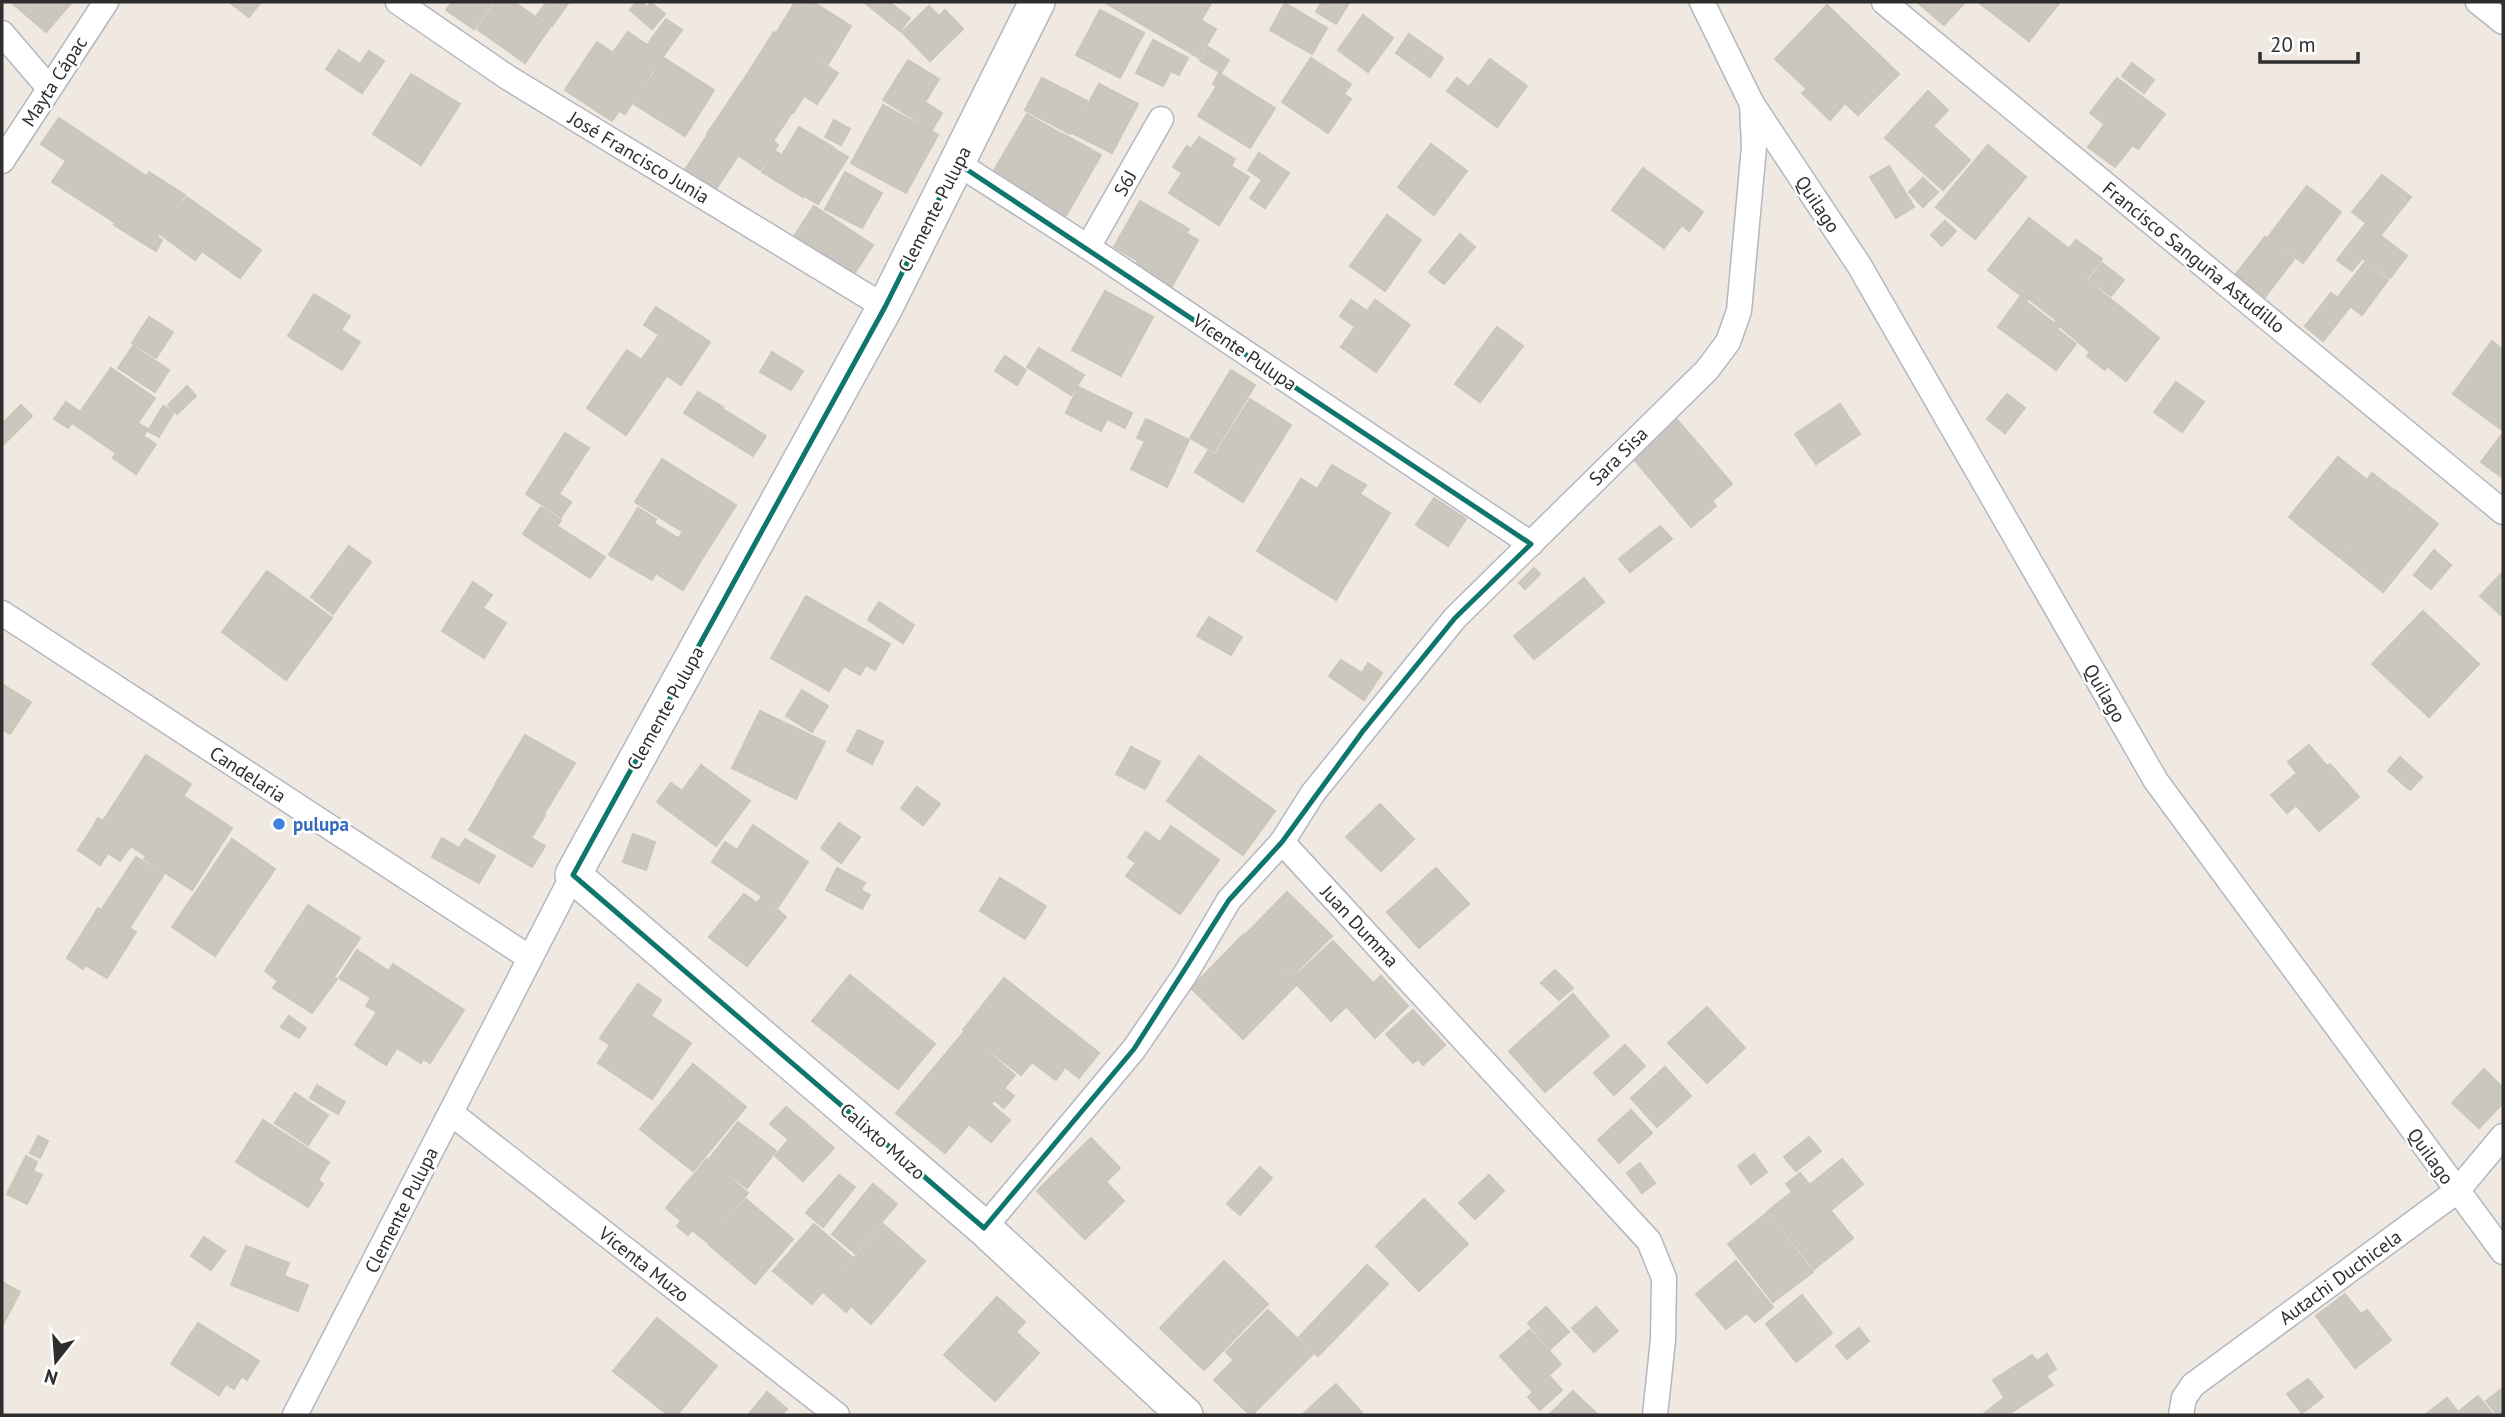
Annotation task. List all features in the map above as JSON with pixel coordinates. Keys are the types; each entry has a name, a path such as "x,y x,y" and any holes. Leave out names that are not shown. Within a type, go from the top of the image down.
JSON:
{"street":[{"name":"Mayta Cápac","path":"2,161 106,2"},
{"name":"José Francisco Junia","path":"398,2 507,77 885,307"},
{"name":"Clemente Pulupa","path":"295,1415 573,875 885,307 1037,2"},
{"name":"Sara Sisa","path":"1282,842 1313,793 1455,618 1707,370 1728,342 1739,311 1754,147 1752,104 1702,2"},
{"name":"Francisco Sanguña Astudillo","path":"1884,2 2503,512"},
{"path":"2478,2 2503,22"},
{"path":"2,33 50,88"},
{"name":"Quilago","path":"1752,104 1859,265 2156,781 2503,1252"},
{"name":"S6J","path":"1088,247 1161,119"},
{"name":"Vicente Pulupa","path":"957,163 1088,247 1531,544"},
{"name":"Candelaria","path":"2,613 530,958"},
{"path":"984,1227 1134,1049 1186,973 1229,900 1282,842"},
{"name":"Juan Dumma","path":"1282,842 1649,1241 1664,1278 1663,1340 1655,1415"},
{"name":"Calixto Muzo","path":"573,875 984,1227 1185,1415"},
{"name":"Vicenta Muzo","path":"451,1113 837,1415"},
{"name":"Autachi Duchicela","path":"2181,1415 2183,1398 2193,1385 2457,1191 2503,1136"}],"highlighted area":[{"path":"957,163 1531,544 1455,618 1363,731 1282,842 1229,900 1134,1049 984,1228 573,875 885,307"}],"building":[{"path":"11,2 72,2 46,32"},
{"path":"229,2 261,2 249,17"},
{"path":"452,2 493,2 474,29 446,10"},
{"path":"496,2 514,2 550,27 525,63 477,29"},
{"path":"547,2 569,2 552,26 537,15"},
{"path":"637,2 647,7 651,3 665,14 652,29 630,10"},
{"path":"795,2 813,2 851,26 828,64 777,32"},
{"path":"864,2 889,2 910,18 900,31"},
{"path":"1104,2 1212,2 1201,20 1216,29 1199,58"},
{"path":"1322,2 1349,3 1336,24 1316,12"},
{"path":"1917,2 1965,2 1944,25"},
{"path":"1978,2 2060,2 2029,41"},
{"path":"1285,3 1327,28 1312,54 1270,30"},
{"path":"1827,5 1899,74 1858,115 1845,103 1830,120 1802,93 1807,89 1775,59"},
{"path":"929,6 939,16 945,10 963,29 930,61 902,32"},
{"path":"1100,10 1144,33 1120,78 1076,55"},
{"path":"1363,15 1393,38 1368,72 1338,50"},
{"path":"666,19 682,30 649,76 614,51 628,32 647,45"},
{"path":"774,32 838,73 817,104 804,96 793,113 743,81"},
{"path":"1409,34 1443,58 1430,77 1396,53"},
{"path":"1153,40 1188,58 1179,75 1171,71 1163,86 1136,73"},
{"path":"597,42 649,77 625,114 619,111 612,121 565,90"},
{"path":"1208,47 1229,60 1221,73 1200,61"},
{"path":"339,50 360,64 369,51 384,61 362,93 326,69"},
{"path":"664,58 714,90 685,136 634,104"},
{"path":"1311,58 1351,84 1344,94 1351,99 1328,133 1282,102"},
{"path":"1490,59 1527,86 1497,127 1447,91 1457,78 1469,87"},
{"path":"908,60 939,79 925,102 942,113 932,130 883,100"},
{"path":"2132,63 2154,80 2144,93 2122,76"},
{"path":"1219,73 1275,108 1250,148 1198,116 1217,86 1213,84"},
{"path":"411,74 460,104 421,165 373,134"},
{"path":"1042,78 1087,101 1070,134 1025,110"},
{"path":"2117,78 2165,114 2138,149 2090,113"},
{"path":"742,82 791,114 773,141 778,145 760,170 707,134"},
{"path":"1099,84 1138,104 1112,153 1072,133"},
{"path":"1928,91 1948,110 1933,126 1970,160 1943,190 1885,138"},
{"path":"883,105 938,135 906,193 851,163"},
{"path":"1027,114 1062,134 1026,197 990,177"},
{"path":"59,118 146,176 114,222 52,182 66,161 41,144"},
{"path":"834,120 850,129 841,145 825,137"},
{"path":"2104,125 2132,146 2115,167 2088,147"},
{"path":"799,127 833,147 803,197 762,172 775,151 782,155"},
{"path":"1063,134 1101,155 1063,221 1025,200"},
{"path":"707,136 738,156 714,192 683,173"},
{"path":"1199,137 1235,159 1231,166 1249,177 1219,225 1169,193 1182,173 1173,167 1187,146 1191,149"},
{"path":"1431,144 1467,171 1434,215 1398,187"},
{"path":"1988,145 2026,177 1975,239 1936,207"},
{"path":"833,148 848,157 818,204 804,196"},
{"path":"1259,153 1289,173 1265,208 1250,198 1262,180 1248,170"},
{"path":"1889,166 1914,207 1896,218 1870,177"},
{"path":"1643,168 1703,212 1689,231 1682,225 1664,248 1612,210"},
{"path":"149,172 185,195 157,237 162,240 156,251 114,225"},
{"path":"845,172 882,193 862,228 825,209"},
{"path":"2382,175 2411,197 2352,271 2337,260 2366,223 2352,212"},
{"path":"1923,178 1938,192 1923,207 1909,192"},
{"path":"2307,186 2341,212 2303,263 2268,237"},
{"path":"187,197 261,250 240,278 202,251 195,260 160,234"},
{"path":"1140,201 1189,229 1186,233 1198,240 1171,288 1135,267 1138,261 1114,247"},
{"path":"814,206 873,245 848,283 789,244"},
{"path":"1387,215 1421,240 1385,291 1350,266"},
{"path":"2029,218 2068,248 2027,300 1988,270"},
{"path":"1945,221 1956,231 1942,246 1931,235"},
{"path":"1460,234 1475,247 1444,284 1429,272"},
{"path":"2381,236 2407,256 2390,278 2364,259"},
{"path":"2265,237 2294,259 2265,297 2236,274"},
{"path":"2076,240 2102,259 2055,319 2029,299"},
{"path":"2365,262 2388,280 2362,315 2338,297"},
{"path":"2102,263 2124,280 2111,296 2089,280"},
{"path":"2087,281 2123,309 2090,352 2055,322"},
{"path":"1105,291 1153,317 1121,376 1072,350"},
{"path":"2331,293 2350,307 2323,341 2305,326"},
{"path":"314,294 350,316 341,330 360,342 342,370 288,336"},
{"path":"2020,297 2076,344 2056,370 1998,327"},
{"path":"1351,300 1367,311 1375,300 1410,325 1376,372 1341,347 1355,327 1340,316"},
{"path":"656,307 710,342 681,385 642,359 659,335 644,325"},
{"path":"2123,309 2159,338 2126,381 2107,366 2105,370 2087,356"},
{"path":"149,317 173,332 156,358 132,343"},
{"path":"1497,327 1523,346 1480,402 1455,384"},
{"path":"2492,341 2503,350 2502,430 2453,394"},
{"path":"133,346 169,370 155,392 118,368"},
{"path":"1039,348 1084,375 1071,395 1027,367"},
{"path":"627,350 666,377 626,435 587,408"},
{"path":"772,352 803,371 791,390 760,372"},
{"path":"1005,356 1026,370 1017,385 995,371"},
{"path":"111,368 155,398 138,423 148,429 143,436 156,444 136,474 113,458 116,453 72,423 68,428 54,419 66,402 80,412"},
{"path":"1231,370 1255,385 1214,452 1190,438"},
{"path":"2176,382 2204,402 2182,432 2154,412"},
{"path":"187,386 196,396 177,414 168,405"},
{"path":"1078,387 1132,413 1125,428 1107,419 1101,431 1066,413"},
{"path":"698,392 723,407 710,429 684,413"},
{"path":"2007,394 2025,408 2005,433 1987,419"},
{"path":"1250,399 1291,425 1243,502 1195,472 1208,451 1215,455"},
{"path":"1840,404 1860,434 1816,464 1795,434"},
{"path":"21,405 32,416 2,446 2,424"},
{"path":"163,406 174,412 159,437 148,431"},
{"path":"723,409 766,436 753,456 711,430"},
{"path":"1674,416 1732,484 1712,501 1654,432"},
{"path":"1146,419 1189,440 1167,487 1131,469 1145,441 1137,438"},
{"path":"565,433 589,448 559,494 571,502 561,517 526,494"},
{"path":"2503,433 2503,478 2481,462"},
{"path":"1657,436 1716,506 1691,527 1632,457"},
{"path":"2338,457 2367,480 2372,473 2393,490 2339,557 2289,517"},
{"path":"662,459 736,505 709,548 635,502"},
{"path":"1332,465 1366,485 1360,494 1390,513 1336,600 1257,551 1301,479 1317,489"},
{"path":"2395,490 2438,524 2383,592 2341,558"},
{"path":"1434,498 1466,519 1448,546 1416,525"},
{"path":"541,507 561,520 557,526 605,557 590,578 523,534"},
{"path":"638,508 656,519 654,523 678,538 652,580 609,555"},
{"path":"1660,526 1672,539 1630,572 1619,559"},
{"path":"682,533 708,549 683,590 657,574"},
{"path":"349,546 371,562 333,614 311,597"},
{"path":"2434,550 2451,565 2431,589 2414,575"},
{"path":"1534,568 1540,574 1525,589 1519,583"},
{"path":"267,571 332,618 286,680 222,632"},
{"path":"2503,574 2503,617 2480,596"},
{"path":"1584,578 1604,602 1534,659 1514,636"},
{"path":"473,582 492,595 483,608 506,623 484,658 442,631"},
{"path":"806,596 890,644 875,670 866,665 860,675 844,666 829,691 771,658"},
{"path":"879,602 914,625 903,643 868,620"},
{"path":"2423,611 2479,664 2429,717 2372,664"},
{"path":"1209,617 1242,637 1231,655 1197,636"},
{"path":"1341,660 1362,673 1368,663 1382,673 1364,700 1329,676"},
{"path":"2,684 31,702 10,734 2,729"},
{"path":"802,690 828,706 812,732 786,716"},
{"path":"760,711 825,742 796,799 732,768"},
{"path":"858,730 883,742 872,764 847,751"},
{"path":"525,735 575,763 544,814 495,785"},
{"path":"2309,745 2359,797 2319,831 2296,805 2287,813 2271,795 2297,773 2288,762"},
{"path":"1131,747 1160,762 1145,789 1116,774"},
{"path":"146,755 191,784 145,855 95,823 98,818 103,821"},
{"path":"1199,756 1275,811 1243,855 1167,801"},
{"path":"2400,757 2422,777 2410,790 2388,771"},
{"path":"701,765 750,801 716,846 657,802 671,783 682,791"},
{"path":"495,786 545,815 531,838 545,846 532,867 469,830"},
{"path":"917,787 940,804 923,825 901,808"},
{"path":"185,797 232,828 192,890 144,859"},
{"path":"1380,804 1414,839 1381,871 1346,837"},
{"path":"839,823 860,837 841,863 821,848"},
{"path":"95,824 130,847 120,861 108,853 100,865 78,850"},
{"path":"753,825 808,862 778,907 712,862 725,842 737,850"},
{"path":"1171,826 1219,860 1180,914 1126,876 1136,863 1128,857 1146,832 1160,842"},
{"path":"633,834 655,842 646,870 623,862"},
{"path":"442,838 459,848 465,839 495,856 479,883 432,857"},
{"path":"232,839 275,869 215,956 172,927"},
{"path":"136,857 164,874 130,927 102,909"},
{"path":"837,868 865,883 861,890 870,895 862,909 826,890"},
{"path":"1436,868 1469,904 1419,948 1387,912"},
{"path":"1000,878 1046,906 1025,939 980,911"},
{"path":"1287,892 1332,936 1291,977 1246,934"},
{"path":"744,894 757,903 762,897 786,917 747,966 709,937"},
{"path":"308,905 360,938 334,977 337,979 312,1013 273,988 278,981 265,971"},
{"path":"98,908 136,932 107,978 85,965 83,969 67,958"},
{"path":"1244,934 1296,985 1243,1039 1191,988"},
{"path":"1333,941 1372,982 1331,1021 1292,979"},
{"path":"357,950 387,970 370,997 339,978"},
{"path":"393,964 464,1010 430,1063 423,1059 421,1063 397,1048 386,1065 355,1045 377,1012 366,1006"},
{"path":"1555,970 1573,988 1559,1000 1541,983"},
{"path":"850,975 935,1044 898,1089 812,1021"},
{"path":"1381,976 1408,1006 1375,1038 1347,1007"},
{"path":"1004,978 1099,1053 1079,1078 1065,1067 1056,1080 1032,1062 1021,1075 963,1030"},
{"path":"638,984 661,1000 651,1016 691,1043 652,1099 598,1063 610,1045 600,1038"},
{"path":"1573,994 1609,1036 1545,1092 1509,1051"},
{"path":"1707,1007 1745,1048 1707,1083 1668,1043"},
{"path":"1413,1010 1445,1045 1423,1065 1418,1059 1413,1063 1386,1034"},
{"path":"289,1016 306,1028 299,1038 281,1027"},
{"path":"964,1032 1015,1075 1004,1088 1014,1096 1004,1108 994,1100 991,1104 1010,1120 991,1142 969,1124 945,1153 896,1113"},
{"path":"1625,1045 1645,1066 1614,1095 1594,1073"},
{"path":"693,1064 746,1107 693,1171 640,1129"},
{"path":"1665,1067 1691,1096 1657,1127 1631,1098"},
{"path":"2484,1069 2503,1088 2503,1103 2479,1128 2452,1103"},
{"path":"317,1085 345,1102 338,1114 310,1098"},
{"path":"295,1093 328,1115 308,1145 275,1123"},
{"path":"786,1107 804,1122 788,1139 770,1124"},
{"path":"1631,1110 1652,1133 1619,1163 1598,1140"},
{"path":"263,1120 329,1162 318,1180 323,1184 308,1207 236,1162"},
{"path":"738,1122 776,1151 747,1188 709,1159"},
{"path":"804,1122 834,1148 803,1181 775,1156"},
{"path":"38,1136 48,1141 40,1158 30,1153"},
{"path":"1809,1137 1821,1151 1796,1171 1784,1157"},
{"path":"1091,1138 1120,1168 1106,1182 1124,1201 1085,1239 1037,1191"},
{"path":"1754,1154 1767,1172 1751,1184 1738,1166"},
{"path":"26,1156 37,1162 33,1171 42,1175 27,1204 7,1194"},
{"path":"707,1159 748,1193 707,1242 692,1230 688,1235 677,1226 681,1221 666,1208"},
{"path":"1842,1159 1863,1184 1832,1209 1811,1184"},
{"path":"1640,1163 1655,1183 1642,1193 1627,1173"},
{"path":"1260,1167 1272,1178 1240,1215 1227,1204"},
{"path":"1800,1173 1853,1238 1814,1269 1768,1211 1792,1192 1786,1184"},
{"path":"839,1175 855,1187 823,1227 806,1213"},
{"path":"1489,1175 1504,1191 1475,1219 1459,1203"},
{"path":"873,1184 897,1204 855,1253 832,1234"},
{"path":"746,1199 793,1239 755,1284 708,1244"},
{"path":"1424,1199 1468,1244 1419,1291 1376,1246"},
{"path":"1767,1213 1813,1272 1773,1302 1728,1244"},
{"path":"814,1224 852,1257 812,1304 773,1271"},
{"path":"883,1224 925,1261 871,1324 851,1306 846,1312 824,1293"},
{"path":"204,1237 225,1251 211,1270 191,1256"},
{"path":"246,1246 289,1263 284,1276 308,1285 298,1311 231,1285"},
{"path":"1224,1261 1268,1304 1204,1370 1160,1328"},
{"path":"1736,1261 1773,1307 1755,1322 1747,1313 1726,1329 1696,1294"},
{"path":"1367,1265 1388,1284 1318,1356 1299,1337"},
{"path":"2,1282 20,1292 2,1326"},
{"path":"2345,1294 2361,1314 2367,1310 2391,1340 2355,1368 2316,1316"},
{"path":"1802,1295 1832,1333 1796,1362 1766,1324"},
{"path":"997,1297 1025,1322 1016,1332 1039,1353 995,1401 944,1355"},
{"path":"1546,1307 1569,1332 1550,1349 1528,1323"},
{"path":"1596,1307 1618,1331 1594,1352 1572,1328"},
{"path":"1268,1310 1313,1354 1250,1415 1214,1380 1234,1360 1226,1352"},
{"path":"657,1318 717,1366 677,1415 668,1415 613,1371"},
{"path":"198,1323 259,1361 247,1380 242,1376 234,1389 226,1384 219,1395 171,1364"},
{"path":"1859,1328 1869,1341 1847,1359 1836,1346"},
{"path":"1530,1330 1561,1364 1532,1391 1500,1356"},
{"path":"2047,1354 2056,1369 2046,1376 2053,1385 2013,1411 1993,1380 2032,1355 2037,1361"},
{"path":"1550,1377 1562,1390 1540,1410 1528,1397"},
{"path":"2308,1379 2323,1397 2302,1413 2287,1394"},
{"path":"1336,1384 1364,1415 1302,1415"},
{"path":"2503,1388 2503,1415 2497,1415 2486,1401"},
{"path":"1573,1391 1598,1415 1549,1415"},
{"path":"767,1392 787,1409 781,1415 748,1415"},
{"path":"2478,1396 2493,1415 2425,1415 2447,1398 2458,1412"},
{"path":"2003,1399 2013,1411 2008,1415 1982,1415"}],"place":[{"name":"pulupa","path":"279,824"}]}
